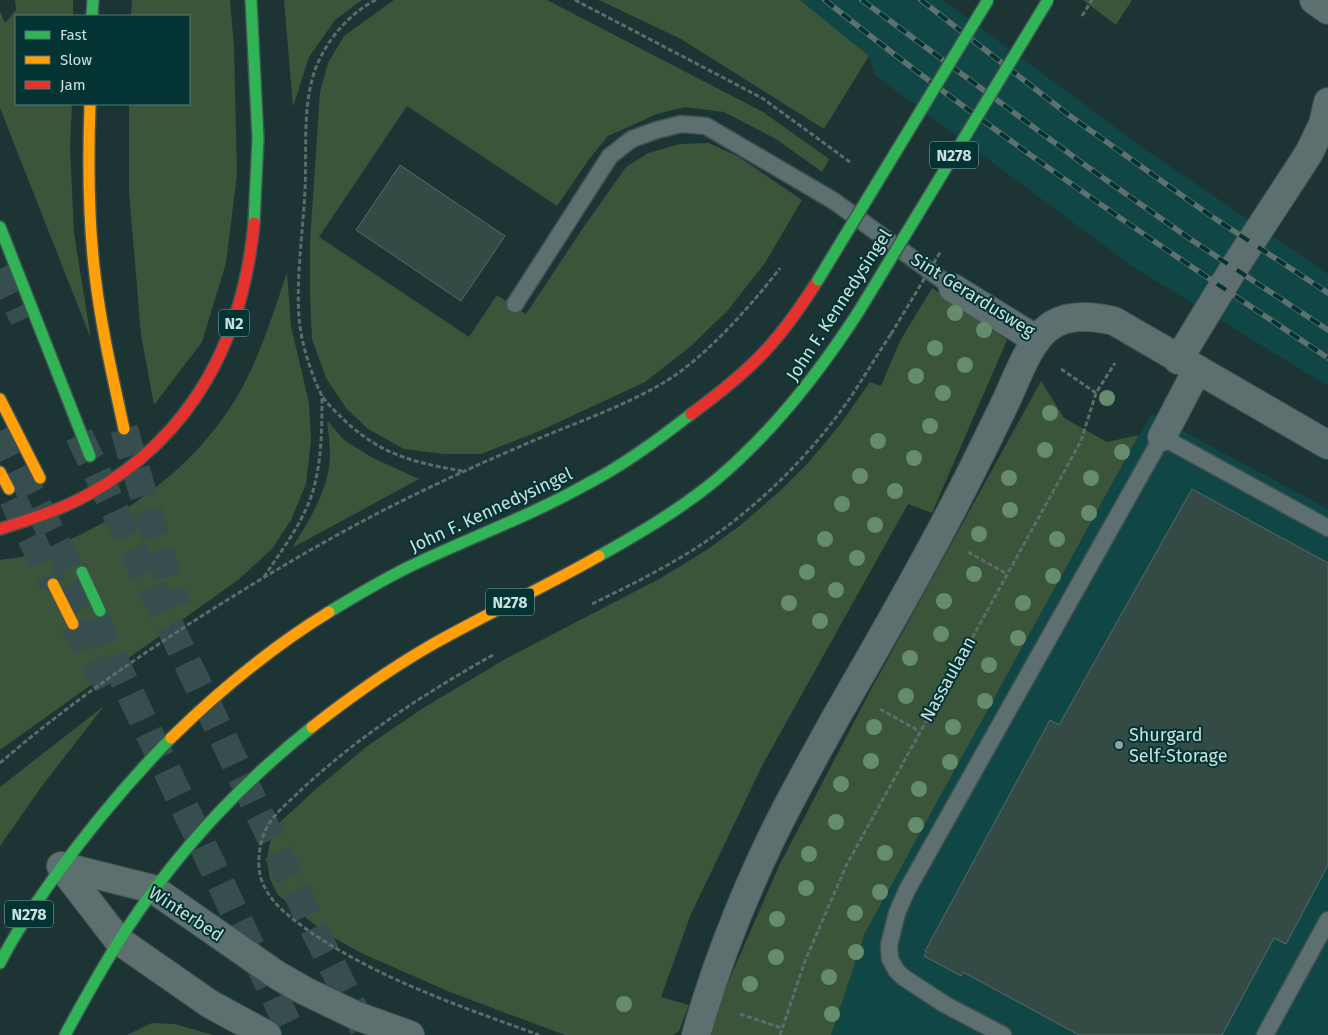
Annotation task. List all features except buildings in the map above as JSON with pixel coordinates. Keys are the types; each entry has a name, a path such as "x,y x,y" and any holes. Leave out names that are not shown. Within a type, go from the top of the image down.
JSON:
{"main road":[{"path":"92,15 93,0"},
{"name":"N2","path":"0,530 20,525 70,506 94,492 141,458 172,429 193,402 223,351 237,315 247,275 255,207 257,94 251,0"},
{"name":"John F. Kennedysingel","path":"0,963 12,939 61,866 130,782 195,714 268,654 319,618 361,592 429,558 574,492 624,462 674,428 729,385 770,345 818,280 988,0"},
{"name":"John F. Kennedysingel","path":"65,1035 82,1000 118,940 153,889 184,850 250,781 294,741 354,695 437,642 615,547 656,523 727,470 766,434 788,410 834,352 1048,0"},
{"path":"90,105 88,149 91,235 98,298 124,429"},
{"path":"0,227 90,456"},
{"path":"0,399 40,478"},
{"path":"0,472 9,489"},
{"path":"82,572 100,611"},
{"path":"53,584 73,624"}],"street":[{"path":"1314,0 1328,10"},
{"path":"1162,437 1187,365 1234,268 1309,153 1323,124 1328,102"},
{"name":"Sint Gerardusweg","path":"953,288 1037,340 1047,328 1064,320 1093,317 1114,321 1328,445"},
{"path":"696,1035 720,959 748,889 770,841 796,789 961,493 1022,365 1037,340"},
{"path":"61,866 118,940 210,1004 267,1035"},
{"name":"Winterbed","path":"61,866 153,889 277,975 305,991 357,1016 410,1035"}],"lane":[{"name":"Sint Gerardusweg","path":"515,304 610,156 632,139 681,124 706,126 834,201 953,288"},
{"path":"1003,1035 944,1004 903,977 896,970 890,959 889,945 897,913 907,890 1162,437 1328,528"},
{"path":"1265,1035 1328,920"}],"path":[{"path":"376,0 348,21 322,52 314,72 309,100 299,319 306,351 322,394 337,413 356,431 387,452 426,464 462,471"},
{"path":"575,0 762,98 852,163"},
{"path":"939,248 952,274 953,288"},
{"path":"0,763 98,686 171,636 263,578 355,525 462,471 595,415 664,382 685,367 727,328 761,293 782,265"},
{"name":"Nassaulaan","path":"780,1035 808,953 846,866 1081,441 1096,393 1135,333"},
{"path":"1037,340 1052,363 1096,393"},
{"path":"263,578 289,539 311,496 320,458 322,394"},
{"path":"962,548 1007,574"},
{"path":"902,721 919,731"},
{"path":"263,885 281,910 330,946 414,988 539,1035"},
{"path":"763,1022 782,1028"}],"shaded area":[{"path":"800,0 943,0 1146,150 1328,274 1328,386 1130,265 875,75 869,56"},
{"path":"1151,414 1328,509 1328,1035 831,1035 865,933"}],"green space":[{"path":"15,0 73,0 73,15 15,15 15,105 72,105 70,147 74,233 91,339 0,108 0,11 5,23 16,10"},
{"path":"132,0 230,0 234,47 237,175 226,263 202,342 154,405 141,335 129,191 129,105 190,105 190,15 131,15"},
{"path":"284,0 362,0 335,20 309,57 293,107"},
{"path":"394,0 547,0 763,112 829,159 822,172 776,139 724,112 685,107 657,114 608,136 590,158 557,206 407,106 319,237 469,337 497,295 526,314 626,167 648,153 680,144 709,143 739,157 802,200 765,263 728,310 691,346 645,382 542,430 481,454 444,454 404,449 368,429 346,408 326,378 312,339 310,298 310,242 320,92 328,63 344,36"},
{"path":"599,0 800,0 869,56 824,129 681,39"},
{"path":"1083,0 1132,0 1116,25"},
{"path":"287,273 291,326 309,403 311,440 306,484 291,520 272,549 238,580 0,750 0,560 30,555 63,543 95,527 157,487 184,463 209,436 230,407 248,376 264,338"},
{"path":"932,288 1007,340 932,513 908,504 763,764 691,914 661,997 689,1005 679,1031 673,1035 565,1035 450,992 361,953 325,933 278,895 270,879 267,860 270,842 278,824 366,747 423,708 507,658 661,578 708,549 742,524 808,463 839,426 870,382 881,386 900,341"},
{"path":"1041,381 1064,418 1107,442 1139,435 865,933 831,1035 705,1035 779,866 868,695"},
{"path":"327,420 344,440 373,458 419,479 292,548 317,504 326,480 330,455"},
{"path":"104,706 42,786 0,846 0,787"},
{"path":"152,1023 175,1024 213,1035 127,1035"}],"tunnel":[{"path":"0,269 24,319"},
{"path":"124,429 176,606"},
{"path":"0,431 98,626 293,1035"},
{"path":"79,435 316,933 367,1035"},
{"path":"13,499 53,584"},
{"path":"73,624 109,687"}],"railway":[{"path":"825,0 947,94 1072,185 1328,358"},
{"path":"862,0 1082,163 1193,241 1328,330"},
{"path":"921,0 1070,116 1211,216 1328,293"}],"traffic: fast":[{"path":"92,15 93,0"},
{"path":"251,0 258,138 254,223"},
{"path":"818,280 988,0"},
{"path":"859,311 1048,0"},
{"path":"0,227 90,456"},
{"path":"599,556 675,510 738,461 812,379 859,311"},
{"path":"329,612 404,569 545,506 601,477 640,452 691,414"},
{"path":"82,572 100,611"},
{"path":"65,1035 95,980 120,940 147,899 168,872 236,795 312,727"},
{"path":"0,963 25,920 67,860 124,789 171,738"}],"traffic: slow":[{"path":"90,105 89,190 93,254 104,333 124,429"},
{"path":"0,399 40,478"},
{"path":"0,472 9,489"},
{"path":"312,727 368,685 428,647 599,556"},
{"path":"53,584 73,624"},
{"path":"171,738 247,670 329,612"}],"traffic: jam":[{"path":"0,529 34,518 89,494 125,470 157,444 184,413 206,380 224,344 238,306 248,266 254,223"},
{"path":"691,414 730,384 765,351 793,317 818,280"}],"place":[{"name":"Shurgard Self-Storage","path":"1119,745"}]}
